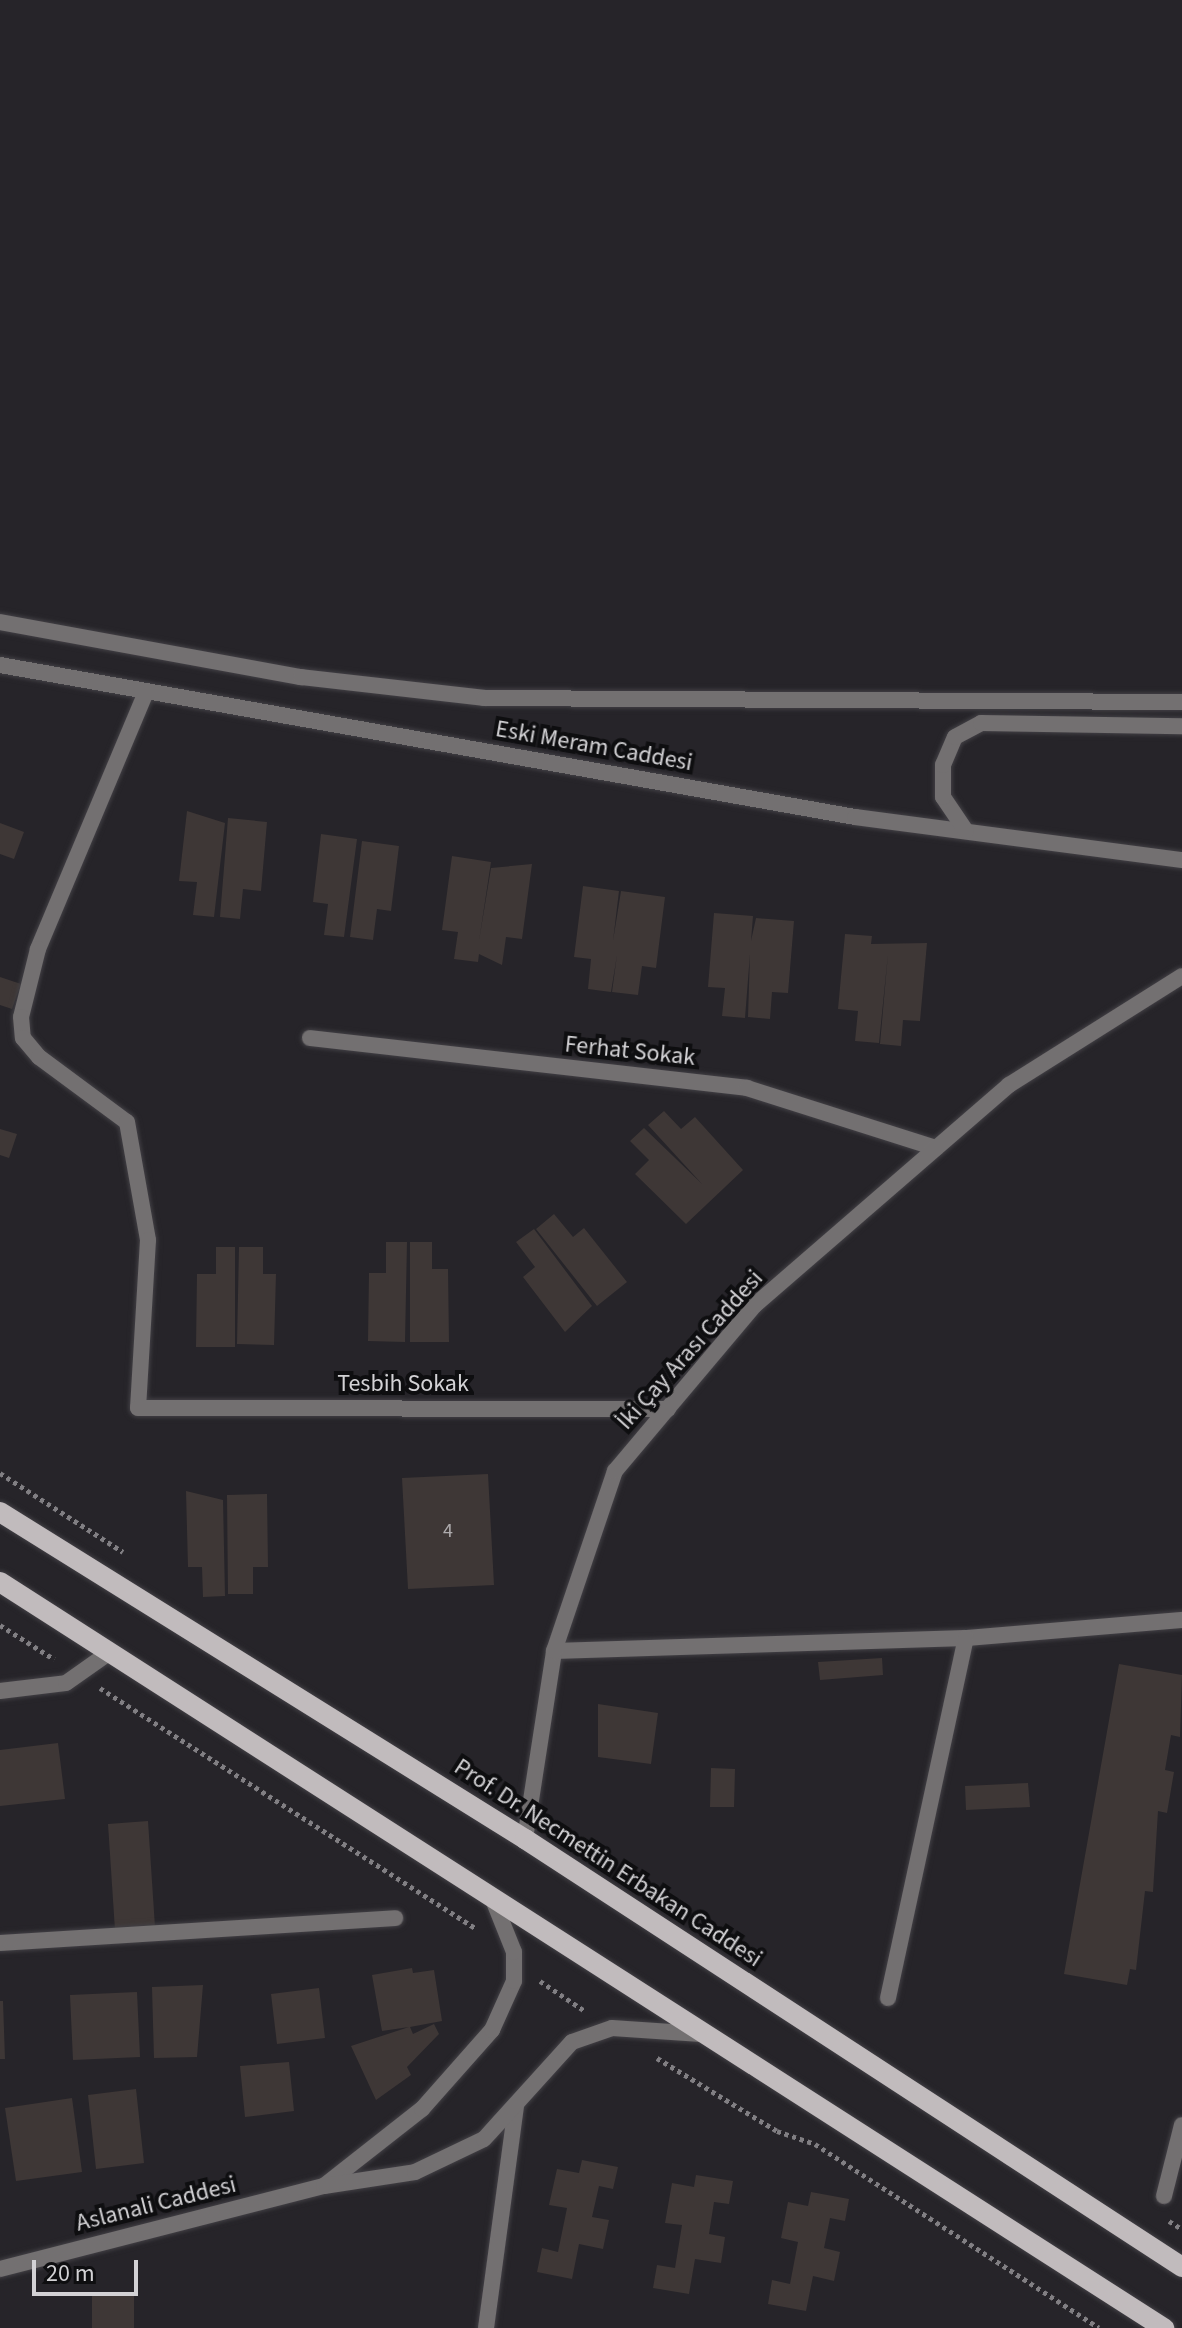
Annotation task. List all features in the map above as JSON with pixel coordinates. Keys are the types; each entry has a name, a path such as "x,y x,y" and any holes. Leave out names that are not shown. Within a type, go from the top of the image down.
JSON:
{"main road":[{"name":"Prof. Dr. Necmettin Erbakan Caddesi","path":"0,1512 525,1839 1182,2267"},
{"path":"0,1582 1156,2326"}],"street":[{"name":"Eski Meram Caddesi","path":"0,622 301,677 484,698 1182,702"},
{"name":"Eski Meram Caddesi","path":"0,665 966,831 1182,860"},
{"name":"Tesbih Sokak","path":"146,692 38,949 21,1017 23,1038 39,1057 127,1122 148,1240 138,1408 668,1409"},
{"path":"966,831 943,797 943,765 955,737 981,723 1182,726"},
{"name":"İki Çay Arası Caddesi","path":"525,1839 554,1651 615,1471 755,1305 1009,1085 1182,976"},
{"name":"Ferhat Sokak","path":"310,1038 747,1088 936,1148"},
{"path":"554,1651 966,1638 1182,1620"},
{"path":"888,1998 966,1638"},
{"path":"0,1691 80,1676 110,1652"},
{"name":"Aslanali Caddesi","path":"324,2186 422,2109 492,2030 507,2005 514,1965 492,1897"},
{"path":"0,1943 395,1918"},
{"name":"Aslanali Caddesi","path":"0,2269 324,2186 385,2179 451,2159 516,2106 572,2042 612,2028 706,2034"},
{"path":"486,2328 516,2106"},
{"path":"1164,2196 1182,2125"}],"path":[{"path":"0,1625 488,1935 498,1955 612,2028 777,2131 815,2144 1099,2328"}],"building":[{"path":"187,811 225,823 214,917 193,915 197,882 179,881"},
{"path":"228,818 267,822 261,891 243,889 240,919 220,917"},
{"path":"0,823 24,832 14,859 0,854"},
{"path":"321,834 357,839 344,937 324,935 328,904 313,902"},
{"path":"362,841 399,846 391,911 377,909 373,940 350,937"},
{"path":"452,856 491,862 479,941 491,868 532,864 522,939 506,937 502,965 479,954 478,962 454,959 458,932 442,930"},
{"path":"583,886 619,891 613,941 621,891 665,897 656,968 642,966 638,995 612,992 617,955 611,992 588,989 591,959 574,957"},
{"path":"714,913 753,916 751,941 756,918 794,921 788,993 772,992 770,1019 748,1017 750,954 745,1018 722,1016 725,988 708,987"},
{"path":"845,934 872,936 871,944 927,943 920,1021 903,1020 901,1046 880,1044 888,954 879,1043 855,1041 858,1011 838,1009"},
{"path":"0,977 21,984 12,1009 0,1005"},
{"path":"664,1111 681,1129 695,1117 743,1170 686,1224 635,1174 649,1160 630,1141 644,1128 702,1184 648,1125"},
{"path":"0,1129 17,1134 9,1158 0,1155"},
{"path":"554,1214 573,1237 584,1228 627,1282 597,1306 536,1229"},
{"path":"534,1229 592,1306 565,1332 523,1277 535,1267 516,1242"},
{"path":"386,1242 407,1242 405,1342 368,1341 369,1273 386,1273"},
{"path":"410,1242 432,1242 432,1269 448,1269 449,1342 410,1342"},
{"path":"216,1247 235,1247 235,1347 196,1347 197,1274 216,1274"},
{"path":"239,1247 263,1247 263,1274 276,1274 274,1345 237,1344"},
{"path":"488,1474 494,1585 408,1589 402,1478"},
{"path":"186,1491 223,1500 225,1596 203,1597 202,1567 188,1567"},
{"path":"267,1494 268,1567 253,1567 253,1594 228,1594 227,1495"},
{"path":"882,1658 883,1675 820,1680 818,1662"},
{"path":"1119,1664 1182,1675 1180,1737 1171,1735 1165,1770 1174,1772 1167,1813 1158,1811 1153,1892 1145,1891 1136,1970 1130,1969 1127,1985 1064,1974"},
{"path":"598,1704 658,1713 651,1764 598,1757"},
{"path":"58,1743 65,1799 0,1806 0,1750"},
{"path":"711,1768 735,1769 734,1807 710,1807"},
{"path":"1028,1783 1030,1807 966,1810 965,1786"},
{"path":"148,1821 155,1927 115,1930 108,1824"},
{"path":"412,1968 413,1973 434,1970 442,2021 410,2027 413,2034 434,2024 439,2034 407,2067 411,2075 376,2100 351,2046 409,2027 382,2031 372,1975"},
{"path":"203,1985 197,2057 154,2058 152,1987"},
{"path":"319,1988 325,2038 277,2044 271,1994"},
{"path":"137,1992 140,2057 73,2060 70,1995"},
{"path":"0,2001 3,2001 5,2059 0,2059"},
{"path":"289,2062 294,2111 245,2117 240,2066"},
{"path":"136,2089 144,2163 96,2169 88,2095"},
{"path":"72,2098 82,2172 16,2181 5,2108"},
{"path":"582,2160 618,2167 613,2189 599,2186 592,2217 609,2220 603,2249 579,2244 572,2279 537,2272 542,2248 558,2252 567,2208 549,2205 557,2169 579,2173"},
{"path":"696,2175 733,2181 729,2204 714,2202 709,2234 725,2237 721,2263 695,2259 689,2294 653,2288 657,2265 675,2268 682,2225 665,2223 672,2183 694,2187"},
{"path":"811,2192 849,2199 845,2221 830,2218 824,2248 840,2252 834,2281 813,2276 806,2311 768,2304 772,2280 790,2284 798,2242 781,2238 788,2202 808,2206"},
{"path":"92,2294 134,2294 134,2328 92,2328"}]}
